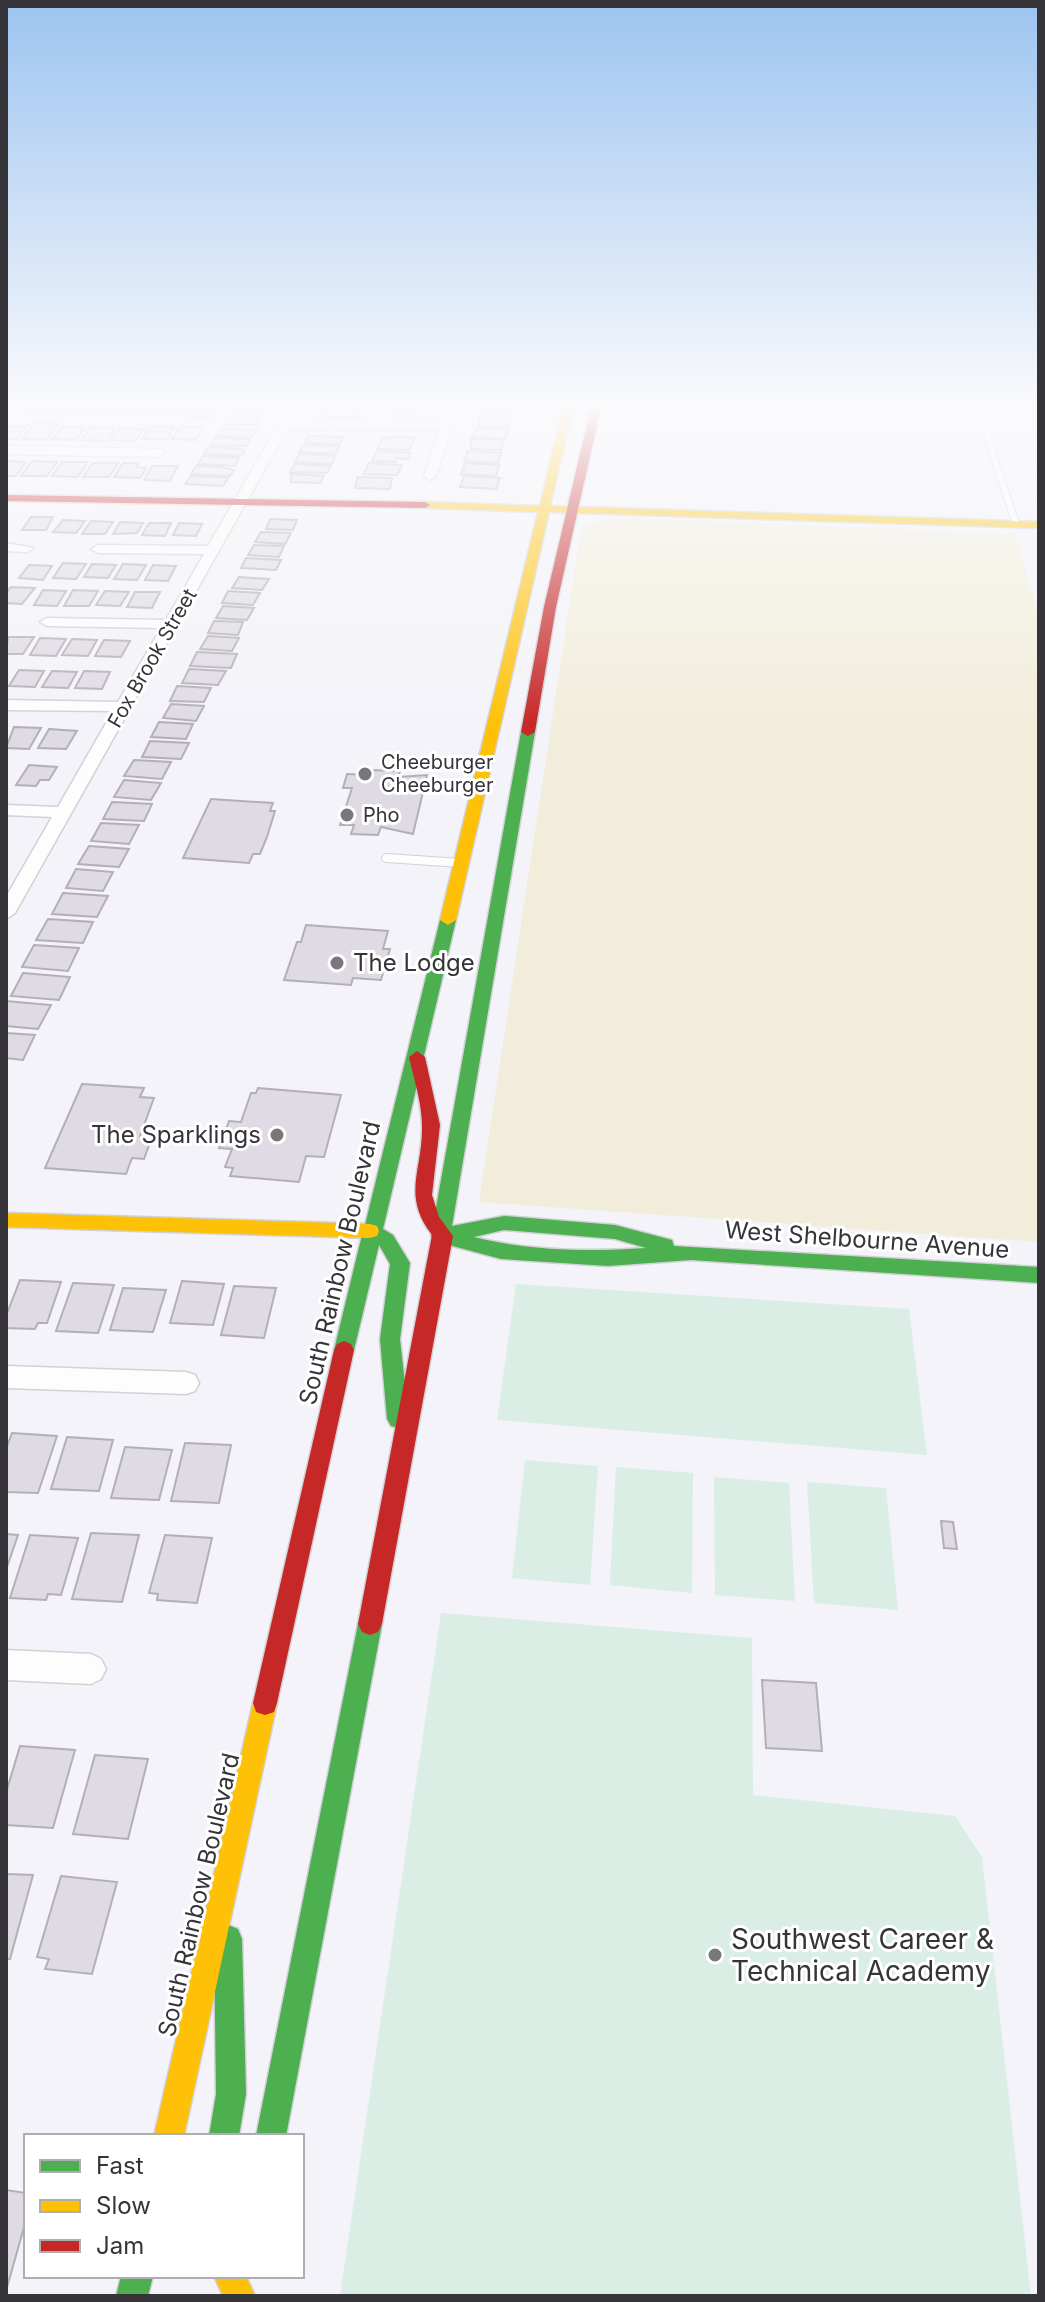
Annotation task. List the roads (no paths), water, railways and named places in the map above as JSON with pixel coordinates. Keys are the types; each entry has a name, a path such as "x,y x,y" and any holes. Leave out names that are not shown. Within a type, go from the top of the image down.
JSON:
{"main road":[{"name":"South Rainbow Boulevard","path":"169,2134 370,1231 462,863 544,510"},
{"path":"271,2134 317,1884 402,1464 523,752 572,510"},
{"path":"639,510 1039,525"},
{"path":"507,668 518,706 511,742 523,752"},
{"path":"484,771 499,786 501,795 496,825 499,890"},
{"path":"415,1048 431,1127 421,1185 422,1212 426,1221 443,1236"},
{"path":"6,1220 370,1231 387,1238 396,1248 401,1266 390,1336 402,1464"},
{"name":"West Shelbourne Avenue","path":"443,1236 504,1223 615,1232 691,1252"},
{"name":"West Shelbourne Avenue","path":"443,1236 501,1251 608,1258 691,1252 1039,1275"},
{"path":"224,2134 231,2094 227,1881"},
{"path":"231,2278 240,2296"}],"street":[{"name":"Fox Brook Street","path":"6,913 235,510"},
{"path":"6,547 27,548"},
{"path":"98,549 214,550"},
{"path":"47,622 172,624"},
{"path":"6,705 124,707"},
{"path":"6,810 64,812"},
{"path":"6,1377 186,1383"},
{"path":"6,1665 91,1669"}],"lane":[{"path":"1012,510 1016,524"},
{"path":"386,858 462,863"}],"place":[{"name":"Cheeburger Cheeburger","path":"365,774"},
{"name":"Pho","path":"347,815"},
{"name":"The Lodge","path":"337,963"},
{"name":"The Sparklings","path":"277,1135"},
{"name":"Southwest Career & Technical Academy","path":"715,1955"}]}
